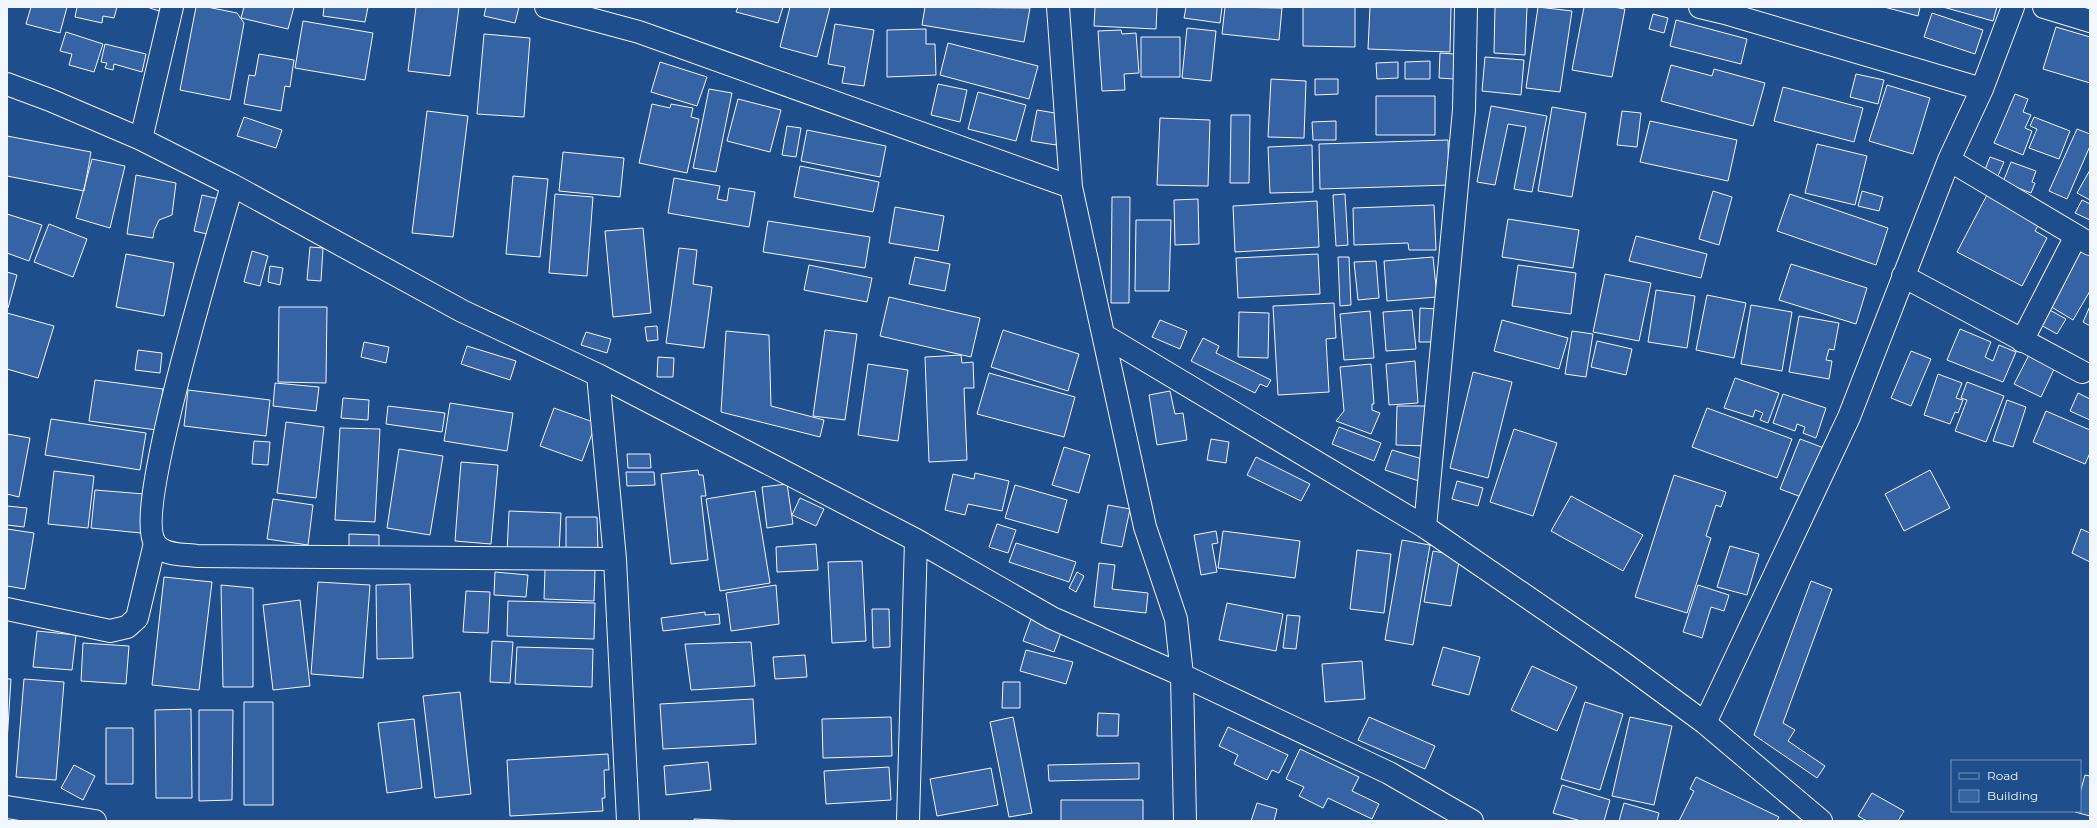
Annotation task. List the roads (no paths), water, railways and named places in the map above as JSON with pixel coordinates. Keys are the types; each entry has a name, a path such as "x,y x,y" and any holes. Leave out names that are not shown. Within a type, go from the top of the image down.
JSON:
{"street":[{"path":"141,139 172,7"},
{"path":"546,7 639,32 1071,187"},
{"path":"1058,7 1071,187 1145,527 1176,618 1182,675 1185,821"},
{"path":"1425,527 1464,110 1466,7"},
{"path":"1700,7 1725,13 1982,89"},
{"path":"1705,723 1849,417 1949,160 1982,89 2013,7"},
{"path":"2044,7 2090,21"},
{"path":"8,89 50,100 141,139 232,185 462,311 598,375 916,540 1052,618 1182,675 1389,773 1448,815 1472,821"},
{"path":"1949,160 2083,240 2022,341"},
{"path":"7,609 110,631 127,627 138,618 155,543 151,528 159,462 169,410 232,185"},
{"path":"1903,276 2082,372"},
{"path":"1104,336 1425,527 1622,662 1705,723 1821,821"},
{"path":"598,375 615,559 628,821"},
{"path":"908,821 916,540"},
{"path":"155,543 165,552 197,556 615,559"},
{"path":"18,813 95,821"}]}
